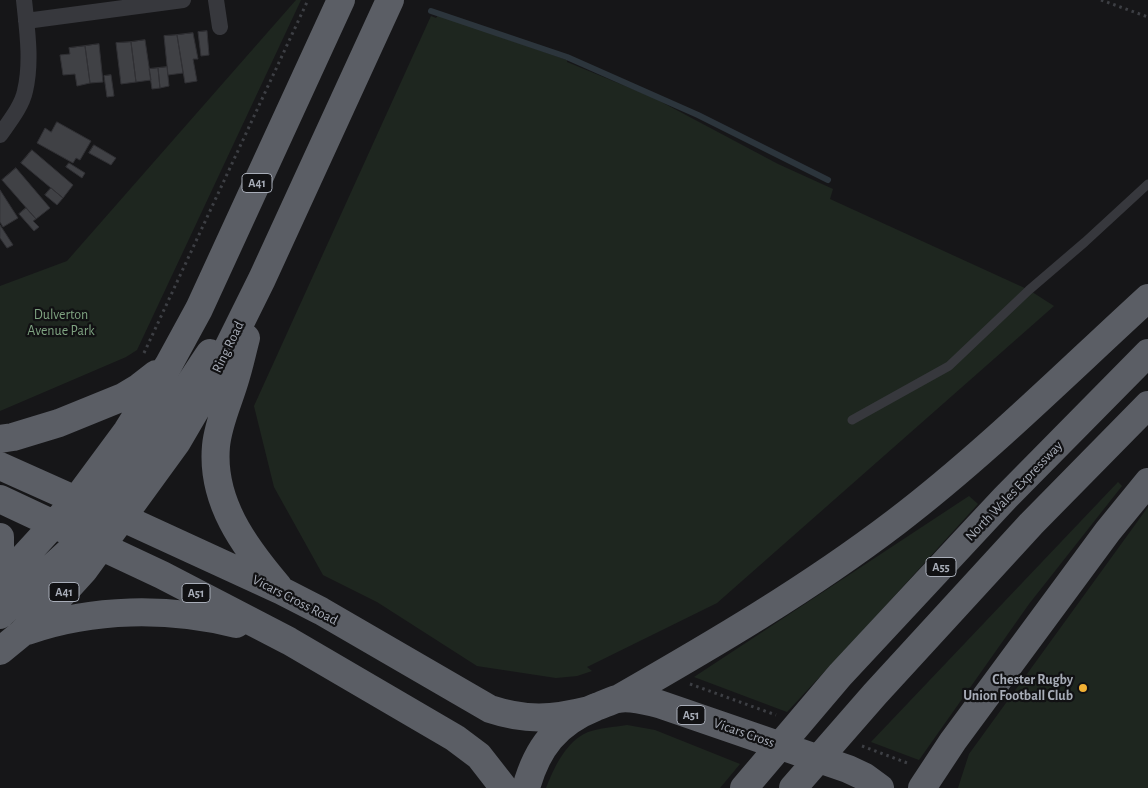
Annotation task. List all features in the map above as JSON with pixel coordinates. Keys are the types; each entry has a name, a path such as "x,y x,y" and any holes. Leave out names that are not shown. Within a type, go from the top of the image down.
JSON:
{"highway":[{"name":"A41","path":"85,503 199,309 341,0"},
{"name":"Ring Road","path":"0,651 22,633 64,592 93,542 121,517 177,442 205,394 262,279 390,0"},
{"path":"0,583 54,525 69,520 85,503 138,459 262,279"},
{"path":"262,279 234,382 220,425 215,462 222,498 229,517 240,537 282,591"},
{"path":"618,699 765,613 835,567 896,522 960,470 1148,298"},
{"name":"North Wales Expressway","path":"744,788 840,675 1005,498 1148,354"},
{"path":"0,439 58,423 124,397 168,364"},
{"name":"A55","path":"793,788 875,694 1024,531 1148,405"},
{"name":"Vicars Cross Road","path":"0,466 121,517 282,591 490,709 508,715 541,718 565,716 589,710"},
{"path":"922,788 953,741 1108,530 1148,482"},
{"name":"A51","path":"0,499 93,542 289,641 455,738 479,756 504,788"},
{"path":"0,537 0,557"},
{"path":"0,616 93,542"},
{"path":"22,633 63,620 152,612 186,614 214,619 251,628 289,641"},
{"name":"Vicars Cross","path":"526,788 531,768 540,751 565,723 589,710 618,699 639,699 659,704 848,769 880,788"}],"street":[{"path":"0,135 12,119 25,92 29,59 24,0"},
{"path":"26,21 183,0"},
{"path":"216,0 220,27"}],"lane":[{"path":"852,420 949,366 1029,290 1148,184"}],"path":[{"path":"143,356 308,0"},
{"path":"1101,0 1148,17"}],"green space":[{"name":"Dulverton Avenue Park","path":"296,0 301,0 137,350 126,357 0,411 0,286 67,261"},
{"path":"438,15 567,60 567,62 652,97 778,164 833,189 830,199 1029,290 1054,306 717,603 587,667 592,671 577,676 556,678 477,666 377,602 323,575 274,487 254,406 431,16 436,18"},
{"path":"1118,482 1122,486 1029,604 919,760 871,742"},
{"path":"969,496 978,504 787,712 694,677"},
{"name":"Chester Rugby Union Football Club","path":"1148,507 1148,788 958,788 969,754"},
{"path":"627,725 655,730 740,764 720,788 546,788 567,748 580,736 588,732"}],"building":[{"path":"207,31 209,55 201,56 198,32"},
{"path":"193,33 198,59 193,59 197,81 185,83 177,35"},
{"path":"177,35 183,73 168,75 164,36"},
{"path":"145,40 151,80 136,82 131,42"},
{"path":"131,42 136,82 121,84 116,43"},
{"path":"99,44 103,82 90,83 85,46"},
{"path":"85,46 90,83 77,86 75,74 63,75 60,55 70,54 69,48"},
{"path":"167,67 169,86 160,88 158,68"},
{"path":"158,68 160,88 152,89 149,69"},
{"path":"111,75 114,96 107,97 104,76"},
{"path":"57,122 91,141 80,160 76,158 73,163 37,143 45,128 51,132"},
{"path":"94,145 116,158 111,165 89,153"},
{"path":"32,150 73,185 63,198 21,163"},
{"path":"69,163 85,173 82,178 66,167"},
{"path":"16,168 50,208 36,219 2,180"},
{"path":"51,188 63,198 57,205 45,195"},
{"path":"0,190 18,218 3,227 0,222"},
{"path":"26,208 36,219 33,221 39,227 34,231 19,214"},
{"path":"0,225 13,245 7,248 0,238"}],"waterway":[{"path":"431,11 567,57 698,115 828,180"}],"place":[{"name":"Chester Rugby Union Football Club","path":"1083,688"}]}
